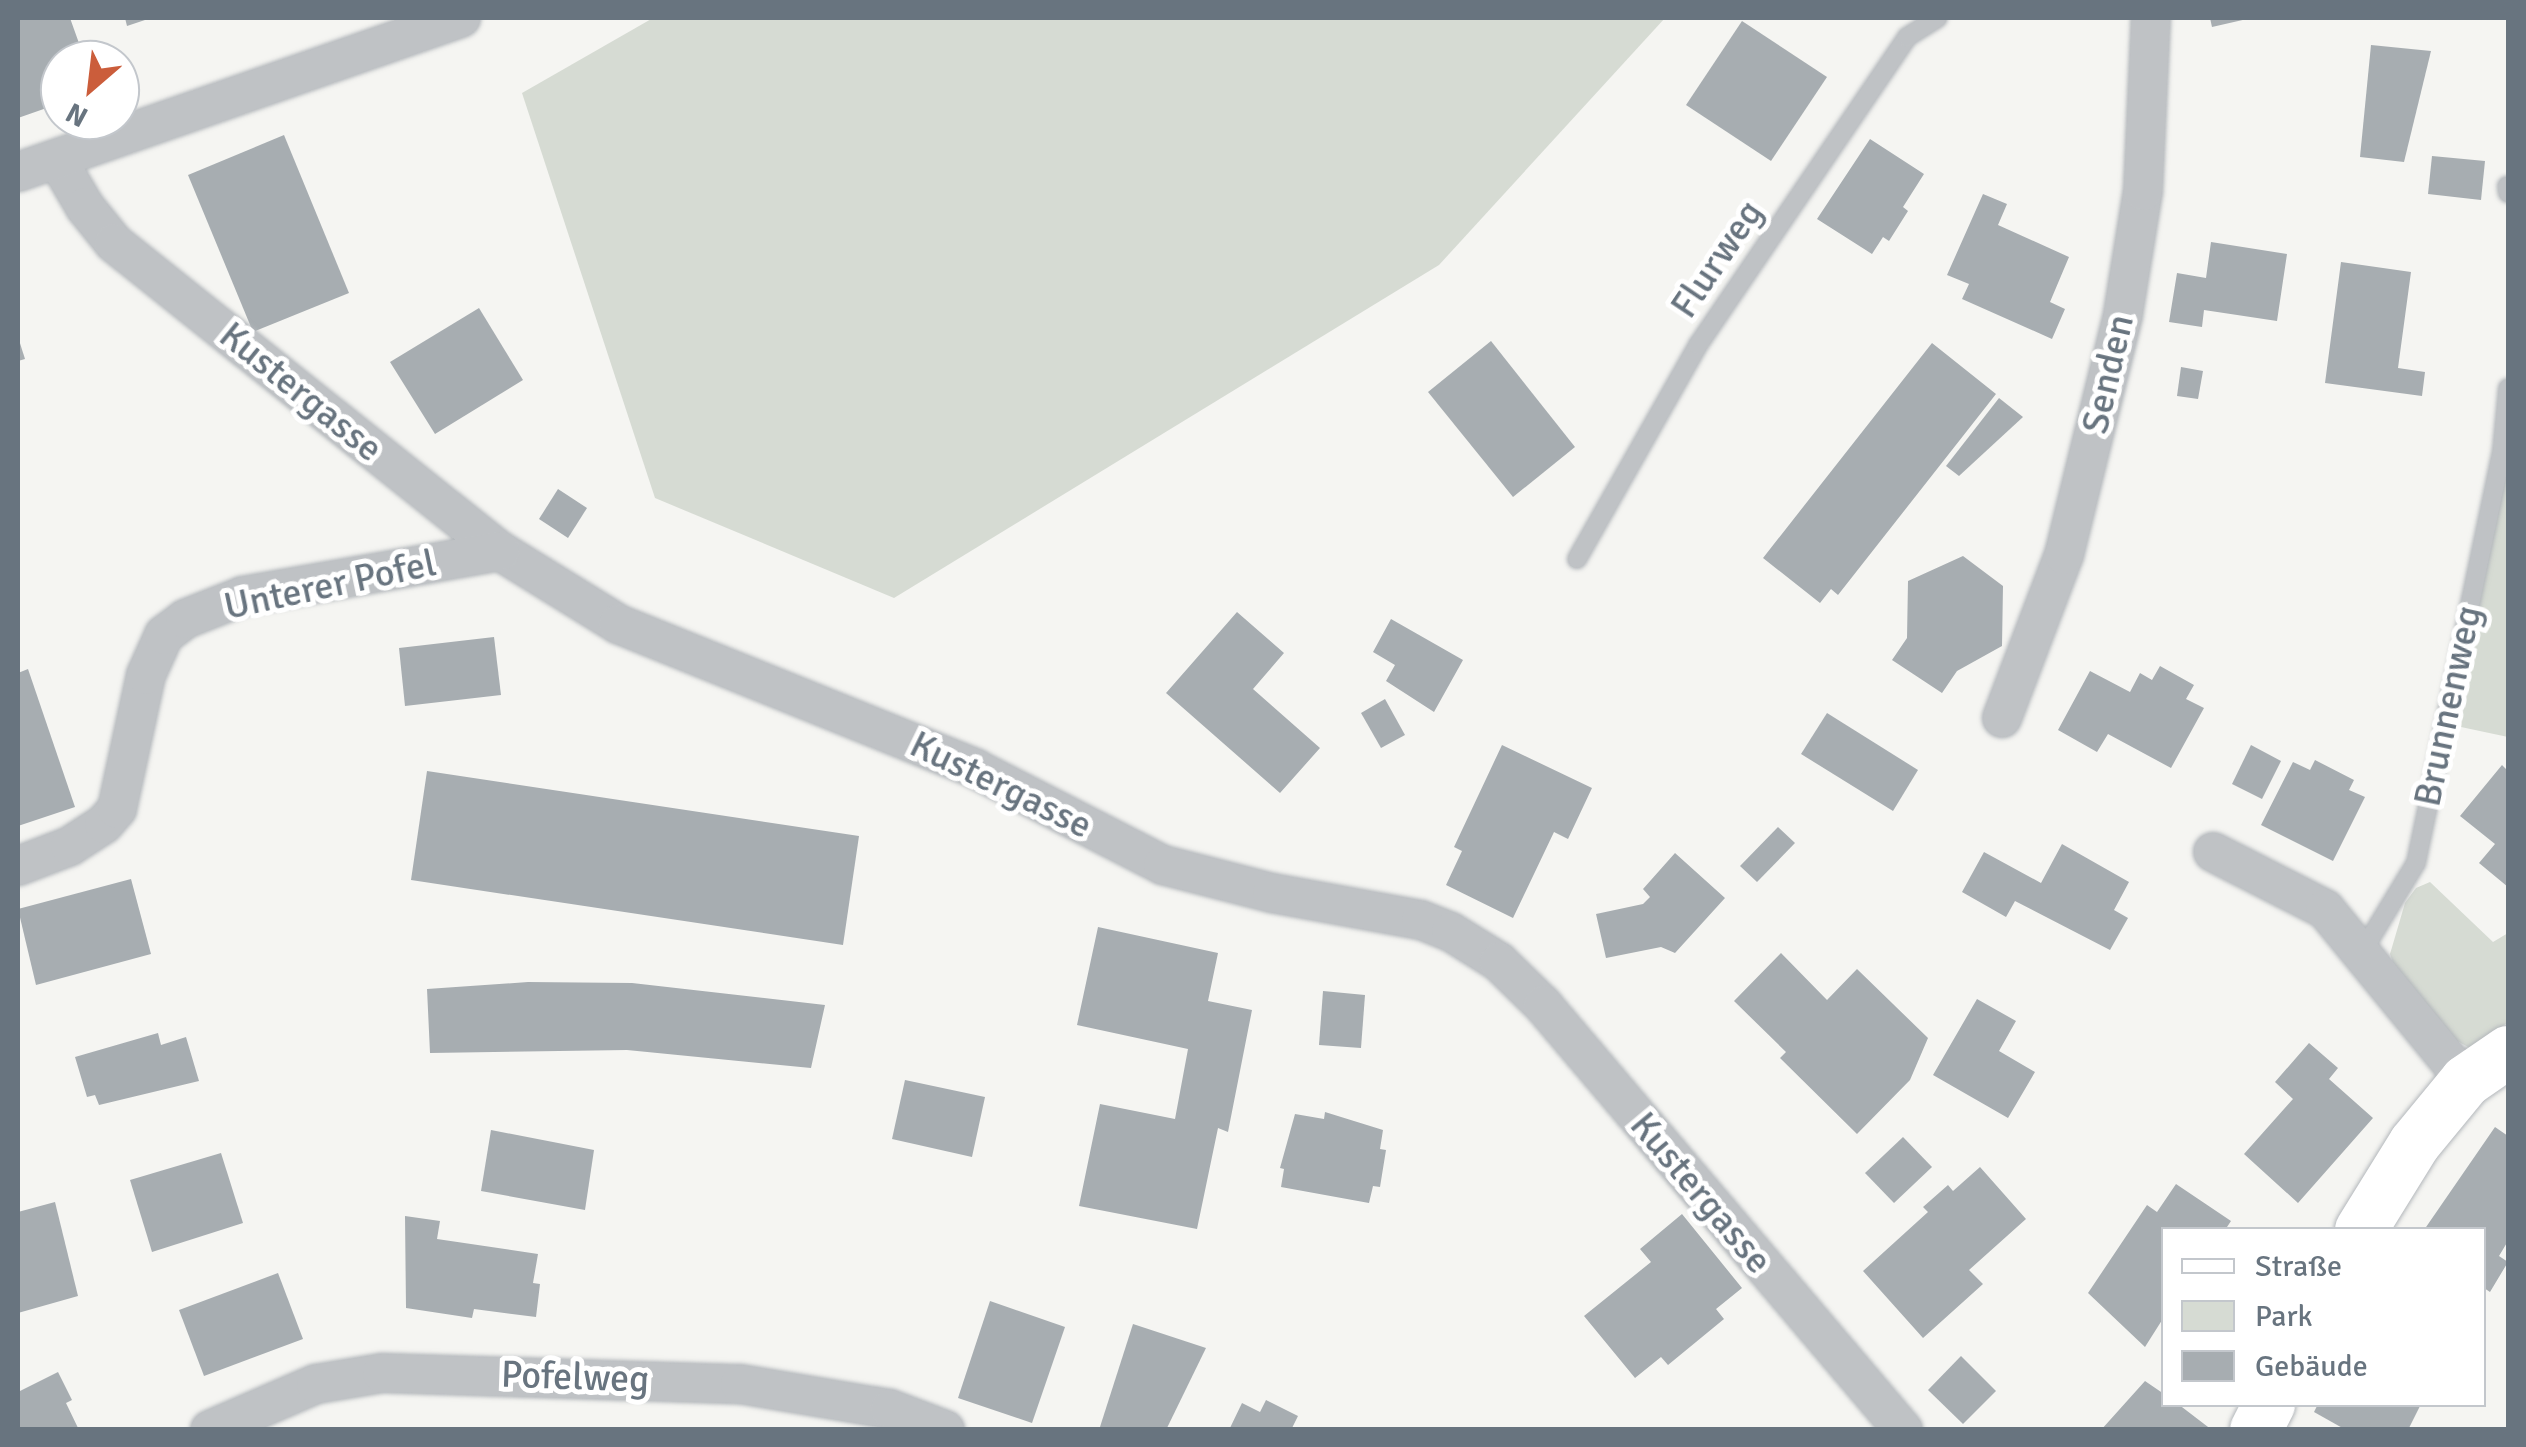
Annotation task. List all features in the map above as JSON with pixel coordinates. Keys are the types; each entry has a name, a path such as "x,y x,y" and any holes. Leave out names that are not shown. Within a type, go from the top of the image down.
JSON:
{"main road":[{"path":"2363,1227 2404,1158 2466,1081 2508,1052"},
{"path":"2256,1430 2267,1407"}],"street":[{"path":"18,172 461,18"},
{"name":"Senden","path":"2002,718 2064,555 2123,314 2143,191 2152,18"},
{"name":"Kustergasse","path":"56,159 85,208 114,244 500,551 618,624 976,769 1163,864 1272,893 1421,920 1499,962 1543,1005 1903,1430"},
{"name":"Unterer Pofel","path":"18,866 70,846 104,824 116,809 146,674 164,635 185,619 243,596 500,551"},
{"path":"2213,852 2326,908 2466,1081"},
{"name":"Pofelweg","path":"210,1430 316,1384 382,1373 740,1384 890,1409 946,1430"}],"lane":[{"name":"Flurweg","path":"1576,559 1698,345 1907,37 1938,18"},
{"name":"Brunnenweg","path":"2362,952 2416,862 2502,452 2508,388"}],"green space":[{"path":"653,18 1665,18 1439,265 894,598 655,498 522,93"},
{"path":"2508,373 2508,737 2461,727"},
{"path":"2430,882 2493,942 2508,933 2508,1022 2478,1046 2468,1047 2450,1037 2400,982 2390,954 2405,903 2416,888"}],"building":[{"path":"18,18 70,18 78,40 40,40 40,110 18,118"},
{"path":"125,18 151,18 127,26"},
{"path":"2210,18 2247,18 2247,19 2212,27"},
{"path":"1742,21 1827,77 1771,161 1686,105"},
{"path":"2371,45 2431,51 2404,162 2360,157"},
{"path":"284,135 349,293 253,332 188,175"},
{"path":"1870,139 1924,174 1903,207 1908,211 1889,241 1883,237 1872,254 1817,219"},
{"path":"2432,156 2485,161 2481,200 2428,194"},
{"path":"1983,194 2007,204 1998,225 2069,257 2050,302 2065,309 2052,339 1962,299 1969,284 1947,275"},
{"path":"2211,242 2287,254 2277,321 2204,310 2202,327 2169,322 2177,273 2206,278"},
{"path":"2341,262 2411,272 2398,368 2425,372 2422,396 2325,383"},
{"path":"479,308 523,380 435,434 390,362"},
{"path":"18,337 25,359 18,361"},
{"path":"1491,341 1575,447 1513,497 1428,392"},
{"path":"1932,343 1996,394 1838,595 1831,589 1820,603 1763,558"},
{"path":"2181,367 2203,371 2198,399 2177,396"},
{"path":"1999,398 2023,417 1959,476 1946,466"},
{"path":"558,489 587,508 568,538 539,519"},
{"path":"1963,556 2003,586 2002,646 1957,671 1942,693 1892,660 1907,638 1908,581"},
{"path":"1237,612 1284,653 1253,689 1320,748 1280,793 1166,693"},
{"path":"1391,619 1463,660 1434,712 1386,681 1395,665 1373,652"},
{"path":"494,637 501,695 405,706 399,648"},
{"path":"2160,666 2194,685 2186,699 2204,708 2171,768 2108,734 2097,752 2058,730 2090,671 2130,692 2140,673 2152,680"},
{"path":"28,669 75,807 18,826 18,673"},
{"path":"1385,699 1405,735 1381,748 1361,713"},
{"path":"1827,713 1918,770 1893,811 1801,754"},
{"path":"1502,745 1592,788 1568,839 1554,832 1513,918 1446,885 1462,851 1454,847"},
{"path":"2251,745 2281,761 2262,799 2232,784"},
{"path":"2315,760 2354,780 2349,790 2365,797 2333,861 2261,825 2293,762 2310,770"},
{"path":"2502,765 2508,771 2508,887 2479,863 2495,844 2460,816"},
{"path":"427,771 859,836 843,945 411,880"},
{"path":"1778,827 1795,843 1757,882 1740,866"},
{"path":"2062,844 2129,882 2114,910 2128,918 2110,950 2015,901 2006,917 1962,892 1984,852 2041,883"},
{"path":"1675,853 1725,898 1675,953 1661,947 1606,958 1596,914 1643,904 1650,897 1643,889"},
{"path":"131,879 151,954 36,985 18,909"},
{"path":"1098,927 1218,953 1208,1001 1252,1010 1228,1132 1218,1128 1197,1229 1079,1206 1100,1104 1175,1119 1188,1049 1077,1025"},
{"path":"1781,953 1827,1000 1857,969 1928,1038 1910,1080 1857,1134 1780,1058 1786,1052 1734,1001"},
{"path":"528,982 632,983 825,1005 811,1068 627,1050 430,1053 427,989"},
{"path":"1323,991 1365,995 1361,1048 1319,1045"},
{"path":"1977,999 2016,1021 1999,1051 2035,1072 2008,1118 1933,1075"},
{"path":"158,1033 161,1045 186,1037 199,1081 99,1105 95,1095 87,1097 75,1057"},
{"path":"2309,1043 2338,1068 2329,1079 2373,1118 2298,1203 2244,1154 2293,1099 2275,1082"},
{"path":"905,1080 985,1097 972,1157 892,1139"},
{"path":"1325,1112 1383,1130 1380,1149 1386,1150 1380,1187 1373,1186 1369,1203 1281,1187 1284,1169 1280,1168 1295,1114 1324,1119"},
{"path":"2495,1127 2508,1136 2508,1241 2499,1256 2508,1262 2490,1292 2486,1289 2486,1227 2426,1227"},
{"path":"491,1130 594,1150 585,1210 481,1191"},
{"path":"1903,1137 1932,1167 1894,1203 1865,1173"},
{"path":"221,1153 243,1223 152,1252 130,1180"},
{"path":"1980,1167 2026,1219 1969,1270 1983,1284 1923,1338 1863,1271 1928,1212 1923,1207 1948,1185 1953,1191"},
{"path":"2176,1184 2231,1221 2227,1227 2161,1227 2161,1322 2145,1347 2088,1293 2147,1205 2157,1212"},
{"path":"55,1202 78,1296 18,1313 18,1212"},
{"path":"1682,1214 1742,1288 1716,1309 1724,1319 1668,1365 1661,1357 1635,1378 1584,1316 1651,1262 1640,1249"},
{"path":"405,1216 440,1221 437,1239 538,1254 533,1283 540,1284 536,1317 474,1309 472,1318 406,1308"},
{"path":"278,1273 303,1339 204,1376 179,1310"},
{"path":"990,1301 1065,1327 1032,1423 958,1398"},
{"path":"1133,1324 1206,1348 1166,1430 1099,1430"},
{"path":"1961,1356 1996,1391 1963,1424 1928,1390"},
{"path":"58,1372 72,1400 66,1403 79,1430 18,1430 18,1392"},
{"path":"2145,1381 2161,1392 2161,1407 2182,1407 2212,1430 2101,1430"},
{"path":"1266,1400 1298,1416 1291,1430 1229,1430 1242,1403 1260,1412"},
{"path":"2316,1407 2420,1407 2408,1430 2346,1430 2314,1412"}]}
